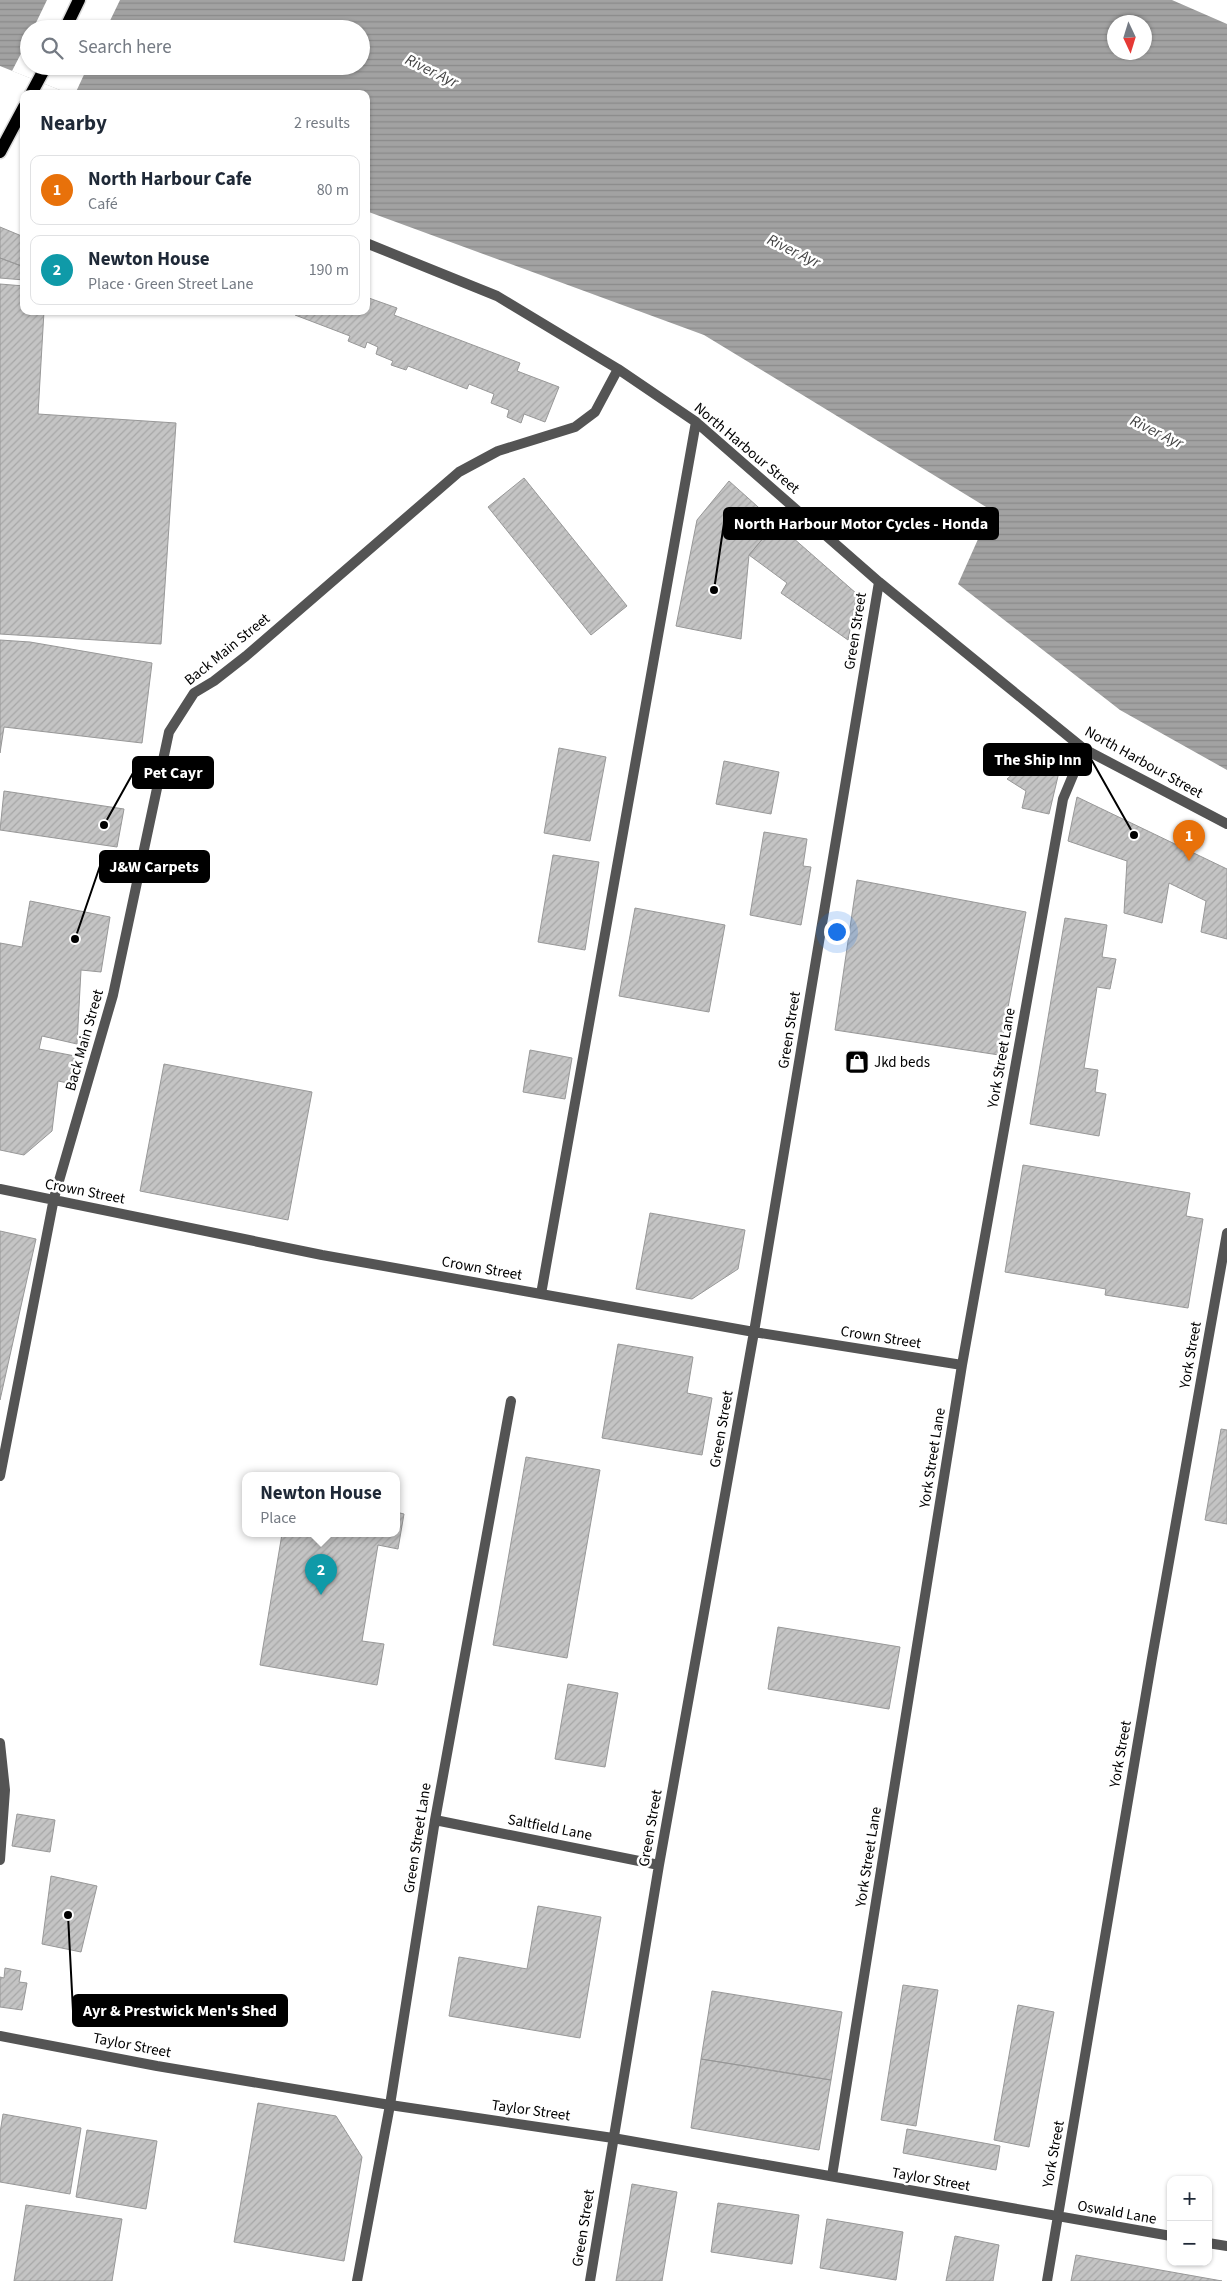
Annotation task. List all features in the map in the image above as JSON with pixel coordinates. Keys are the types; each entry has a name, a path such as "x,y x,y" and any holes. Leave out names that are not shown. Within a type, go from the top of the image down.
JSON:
{"main road":[{"path":"69,20 79,0"},
{"path":"34,90 41,75"},
{"path":"0,152 20,114"}],"street":[{"name":"North Harbour Street","path":"370,245 497,296 618,369 696,422 878,582 1084,749 1227,824"},
{"name":"Back Main Street","path":"0,1476 54,1198 113,996 169,732 194,693 214,681 246,656 459,472 498,451 575,426 595,412 618,369"},
{"path":"541,1294 696,422"},
{"name":"Green Street","path":"590,2281 659,1865 754,1332 878,582"},
{"name":"York Street Lane","path":"832,2176 962,1365 1063,799 1084,749"},
{"name":"Crown Street","path":"0,1189 54,1198 322,1255 754,1332 962,1365"},
{"name":"York Street","path":"1047,2281 1152,1658 1227,1236"},
{"name":"Green Street Lane","path":"357,2281 390,2105 435,1820 511,1401"},
{"path":"0,1743 6,1790 0,1860"},
{"name":"Saltfield Lane","path":"435,1820 659,1865"},
{"name":"Taylor Street","path":"0,2036 157,2066 390,2105 614,2138 1057,2216"},
{"name":"Oswald Lane","path":"1057,2216 1167,2235"},
{"path":"1212,2244 1227,2246"}],"water":[{"name":"River Ayr","path":"0,0 1172,0 1227,24 1227,770 1120,710 958,584 991,510 704,335 370,212 370,90 60,90 22,75 370,75 370,20 20,20 20,74 0,66"}],"pier":[{"path":"47,0 120,0 110,20 37,20"},
{"path":"20,55 20,74 12,71"},
{"path":"22,75 84,75 77,90 60,90"}],"building":[{"path":"0,227 20,235 20,266 0,258"},
{"path":"0,258 20,266 20,280 0,278"},
{"path":"0,284 20,286 20,315 44,315 38,414 176,423 161,644 0,634"},
{"path":"370,298 397,308 394,315 520,363 517,371 559,387 545,422 524,414 521,423 507,417 509,410 491,403 494,394 469,384 467,389 408,366 406,370 391,365 393,361 376,354 378,347 367,342 365,348 348,341 350,336 295,315 370,315"},
{"path":"524,478 627,606 591,635 488,507"},
{"path":"729,481 776,523 749,555 741,639 676,626 697,520"},
{"path":"776,523 857,594 848,640 781,593 787,583 749,555"},
{"path":"0,640 30,642 152,663 142,743 4,727 0,753"},
{"path":"559,748 606,757 590,841 544,833"},
{"path":"1039,752 1059,772 1049,814 1022,808 1026,791 1007,779"},
{"path":"724,761 779,772 771,814 716,804"},
{"path":"4,791 124,809 117,847 0,830"},
{"path":"1077,797 1227,869 1227,939 1201,932 1206,901 1169,883 1162,923 1124,913 1127,861 1068,841"},
{"path":"764,832 807,839 803,866 811,867 801,925 750,915"},
{"path":"553,855 599,862 585,950 538,942"},
{"path":"857,880 1026,912 999,1055 835,1030"},
{"path":"30,901 110,917 101,972 81,970 77,1044 42,1036 39,1049 75,1056 68,1083 58,1081 52,1131 24,1155 0,1150 0,943 22,947"},
{"path":"635,908 725,925 709,1012 619,996"},
{"path":"1065,918 1107,925 1102,957 1116,959 1110,989 1097,987 1084,1068 1098,1070 1095,1092 1106,1094 1099,1136 1030,1124"},
{"path":"530,1050 572,1058 565,1099 523,1092"},
{"path":"164,1064 312,1092 288,1220 140,1191"},
{"path":"1023,1165 1190,1193 1186,1216 1203,1219 1188,1308 1105,1295 1106,1289 1005,1272"},
{"path":"650,1213 745,1230 738,1269 692,1299 636,1289"},
{"path":"0,1231 36,1239 0,1400"},
{"path":"618,1344 693,1357 687,1393 712,1398 702,1455 602,1438"},
{"path":"1221,1429 1227,1430 1227,1524 1205,1520"},
{"path":"526,1457 600,1470 567,1658 493,1645"},
{"path":"400,1513 404,1514 398,1549 378,1545 362,1641 384,1644 377,1685 260,1665 281,1537 400,1537"},
{"path":"778,1627 900,1647 889,1709 768,1689"},
{"path":"568,1684 618,1693 605,1767 555,1759"},
{"path":"17,1814 55,1820 50,1852 12,1846"},
{"path":"51,1876 97,1886 81,1952 42,1944"},
{"path":"538,1906 601,1917 580,2038 449,2016 459,1957 527,1969"},
{"path":"5,1968 21,1971 19,1982 27,1983 22,2010 0,2007 0,1977 4,1978"},
{"path":"903,1985 938,1990 916,2126 881,2120"},
{"path":"712,1991 842,2012 831,2080 701,2059"},
{"path":"1018,2005 1054,2012 1029,2147 994,2140"},
{"path":"701,2059 831,2080 819,2150 691,2128"},
{"path":"258,2103 336,2116 362,2157 344,2261 234,2242"},
{"path":"3,2114 81,2128 70,2194 0,2182 0,2133"},
{"path":"907,2129 1000,2146 996,2170 903,2153"},
{"path":"87,2130 157,2141 146,2209 76,2197"},
{"path":"632,2184 677,2192 662,2281 616,2281"},
{"path":"718,2203 799,2215 792,2264 711,2252"},
{"path":"26,2205 122,2219 112,2281 14,2281"},
{"path":"827,2219 903,2232 896,2280 820,2268"},
{"path":"955,2236 999,2245 993,2281 946,2281"},
{"path":"1076,2255 1222,2281 1071,2281"}],"place":[{"name":"North Harbour Motor Cycles - Honda","path":"714,590"},
{"name":"Pet Cayr","path":"104,825"},
{"name":"The Ship Inn","path":"1134,835"},
{"name":"North Harbour Cafe","path":"1189,861"},
{"name":"J&W Carpets","path":"75,939"},
{"name":"Jkd beds","path":"857,1062"},
{"name":"Newton House","path":"321,1595"},
{"name":"Ayr & Prestwick Men's Shed","path":"68,1915"}]}
